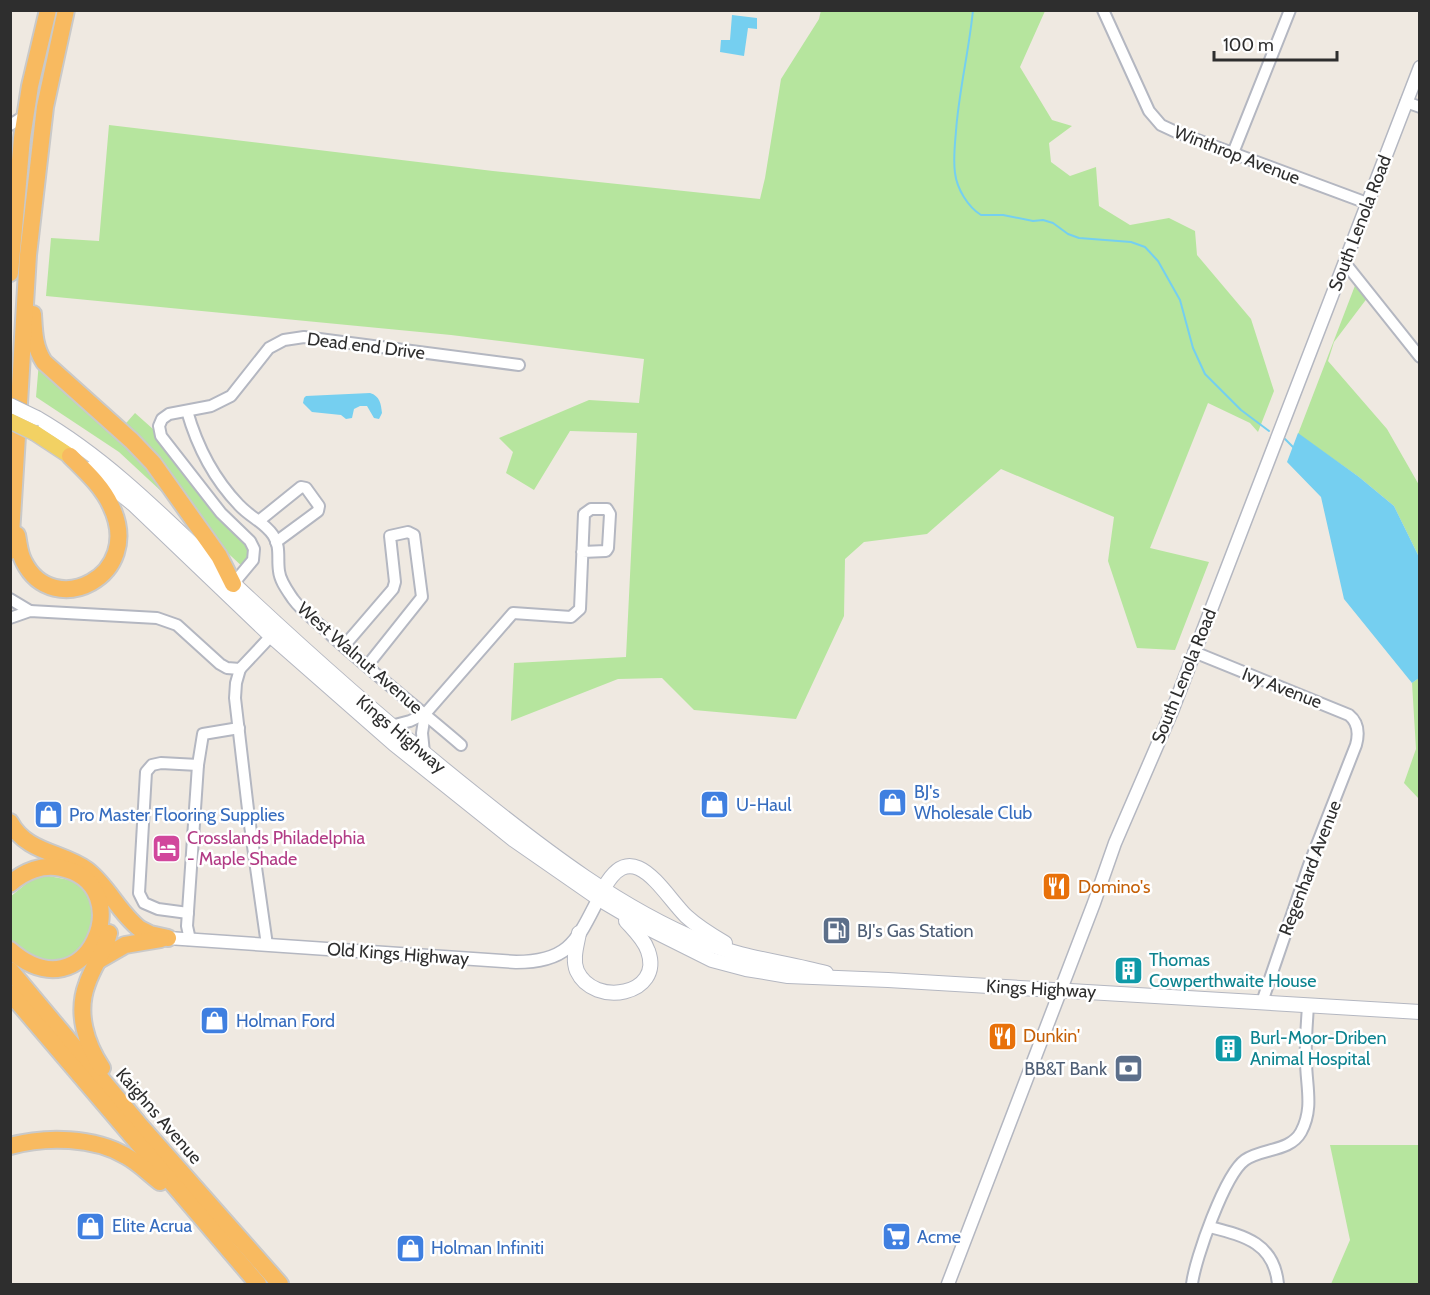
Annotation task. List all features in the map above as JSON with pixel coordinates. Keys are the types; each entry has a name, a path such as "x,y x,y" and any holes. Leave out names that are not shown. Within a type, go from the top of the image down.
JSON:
{"highway":[{"path":"10,273 19,166 26,115 36,58 48,10"},
{"path":"10,550 28,255 44,117 67,15"},
{"path":"10,203 19,166"},
{"path":"32,227 34,330 40,357 153,463 219,556 233,584"},
{"path":"13,496 21,554 31,572 48,584 63,588 83,586 95,580 110,567 116,554 119,539 117,522 111,504 101,489 70,456"},
{"path":"10,822 26,841 37,848 78,864 94,876 136,925 150,934 168,938"},
{"path":"10,884 25,873 37,868 52,866 65,868 90,885 99,903 101,917 98,937 91,949 76,962 65,967 53,969 35,967 10,950"},
{"path":"104,887 111,922 108,938 84,992 83,1023 95,1056 130,1112"},
{"path":"99,961 125,945 168,938"},
{"name":"Kaighns Avenue","path":"10,970 280,1284"},
{"name":"Kaighns Avenue","path":"10,993 258,1284"},
{"path":"10,1146 31,1142 62,1141 109,1148 132,1159 158,1181 179,1192"}],"main road":[{"name":"Kings Highway","path":"10,405 37,418 83,448 119,476 233,584 391,726 601,894 616,910 650,930 712,960 746,969 804,978 843,978 1419,1012"},
{"name":"Kings Highway","path":"10,421 35,433 70,456 127,499 271,636 372,725 534,855 601,894 705,943 744,956 805,967 843,978"},
{"path":"601,894 613,874 620,868 631,866 642,868 689,919 744,956"},
{"path":"579,933 576,965 586,981 599,989 613,993 625,992 636,987 648,971 649,954 643,942 616,910"}],"street":[{"name":"Winthrop Avenue","path":"1103,10 1140,94 1154,118 1168,129 1367,202"},
{"path":"1110,25 1116,10"},
{"path":"1233,153 1290,10"},
{"name":"South Lenola Road","path":"948,1284 1115,843 1172,711 1419,67"},
{"path":"1406,102 1419,107"},
{"path":"10,125 26,115"},
{"path":"1345,263 1419,357"},
{"name":"Dead end Drive","path":"233,584 253,560 254,549 250,541 221,513 161,436 159,426 162,419 169,414 211,406 231,396 269,348 284,340 304,337 519,365"},
{"path":"187,411 197,441 216,476 240,507 260,520 276,542 318,511 319,506 306,488 301,487 260,520"},
{"path":"344,646 393,589 395,582 390,536 408,532 414,535 417,540 422,597 367,666"},
{"name":"West Walnut Avenue","path":"276,542 279,572 285,588 295,602 461,745"},
{"path":"391,726 410,722 425,714 513,613 571,617 576,614 580,609 582,552"},
{"path":"10,599 30,611"},
{"path":"10,618 30,611 138,616 167,621 186,633 220,664 227,668 240,669"},
{"path":"267,945 249,818 236,683 240,669 271,636"},
{"name":"Ivy Avenue","path":"1194,652 1349,715 1358,725 1358,734"},
{"path":"424,753 422,725 425,714"},
{"path":"190,940 187,926 198,765 203,734 239,729"},
{"name":"Regenhard Avenue","path":"1262,1002 1309,866 1356,746 1358,734"},
{"path":"188,913 158,909 144,903 140,893 146,772 152,765 161,763 198,765"},
{"name":"Old Kings Highway","path":"168,938 534,962 549,959 571,945 601,894"},
{"path":"1192,1284 1197,1261 1210,1227 1230,1179 1240,1164 1256,1154 1291,1143 1302,1130 1309,1105 1306,1059 1308,1005"},
{"path":"1210,1227 1261,1245 1272,1260 1278,1284"}],"green space":[{"path":"821,10 1045,11 1020,67 1052,120 1072,126 1049,143 1051,162 1070,176 1096,167 1099,206 1130,225 1169,218 1195,231 1197,255 1251,319 1274,391 1258,432 1250,423 1208,403 1150,548 1209,562 1175,650 1137,648 1108,561 1114,517 1001,469 927,534 864,542 845,559 844,616 796,719 694,710 662,678 618,679 511,721 514,663 626,657 637,433 570,431 534,490 506,473 513,452 499,438 589,400 639,403 644,359 451,335 46,296 51,238 99,241 109,125 493,171 760,199 781,79 819,19"},
{"path":"1356,283 1368,297 1334,342 1328,361 1387,429 1419,485 1419,557 1394,506 1359,477 1298,434"},
{"path":"39,362 120,430 135,413 163,438 252,541 245,569 119,452 36,397"},
{"path":"1419,678 1419,799 1404,783 1416,749 1412,683"},
{"path":"38,874 80,882 96,909 87,949 58,965 23,956 11,943 10,897"},
{"path":"1330,1145 1419,1145 1419,1284 1331,1284 1350,1240"}],"water":[{"path":"732,15 757,18 757,29 748,28 744,56 720,52 721,40 730,40"},
{"path":"370,393 378,398 382,413 379,419 374,418 367,406 354,409 352,418 346,419 341,415 312,412 303,403 306,396"},
{"path":"1298,433 1359,477 1394,506 1419,557 1419,678 1412,683 1344,599 1321,497 1287,462"}],"waterway":[{"path":"973,10 959,101 954,157 956,179 968,202 981,215 1003,215 1033,221 1043,220 1079,238 1131,242 1145,247 1158,261 1180,300 1193,348 1205,374 1241,410 1269,431"},
{"path":"1285,439 1293,447"}],"place":[{"name":"BJ's Wholesale Club","path":"893,802"},
{"name":"U-Haul","path":"715,805"},
{"name":"Pro Master Flooring Supplies","path":"48,815"},
{"name":"Crosslands Philadelphia - Maple Shade","path":"166,848"},
{"name":"Domino's","path":"1057,887"},
{"name":"BJ's Gas Station","path":"836,931"},
{"name":"Thomas Cowperthwaite House","path":"1128,970"},
{"name":"Holman Ford","path":"215,1021"},
{"name":"Dunkin'","path":"1002,1036"},
{"name":"Burl-Moor-Driben Animal Hospital","path":"1229,1048"},
{"name":"BB&T Bank","path":"1128,1069"},
{"name":"Elite Acrua","path":"91,1226"},
{"name":"Acme","path":"896,1237"},
{"name":"Holman Infiniti","path":"410,1248"}]}
